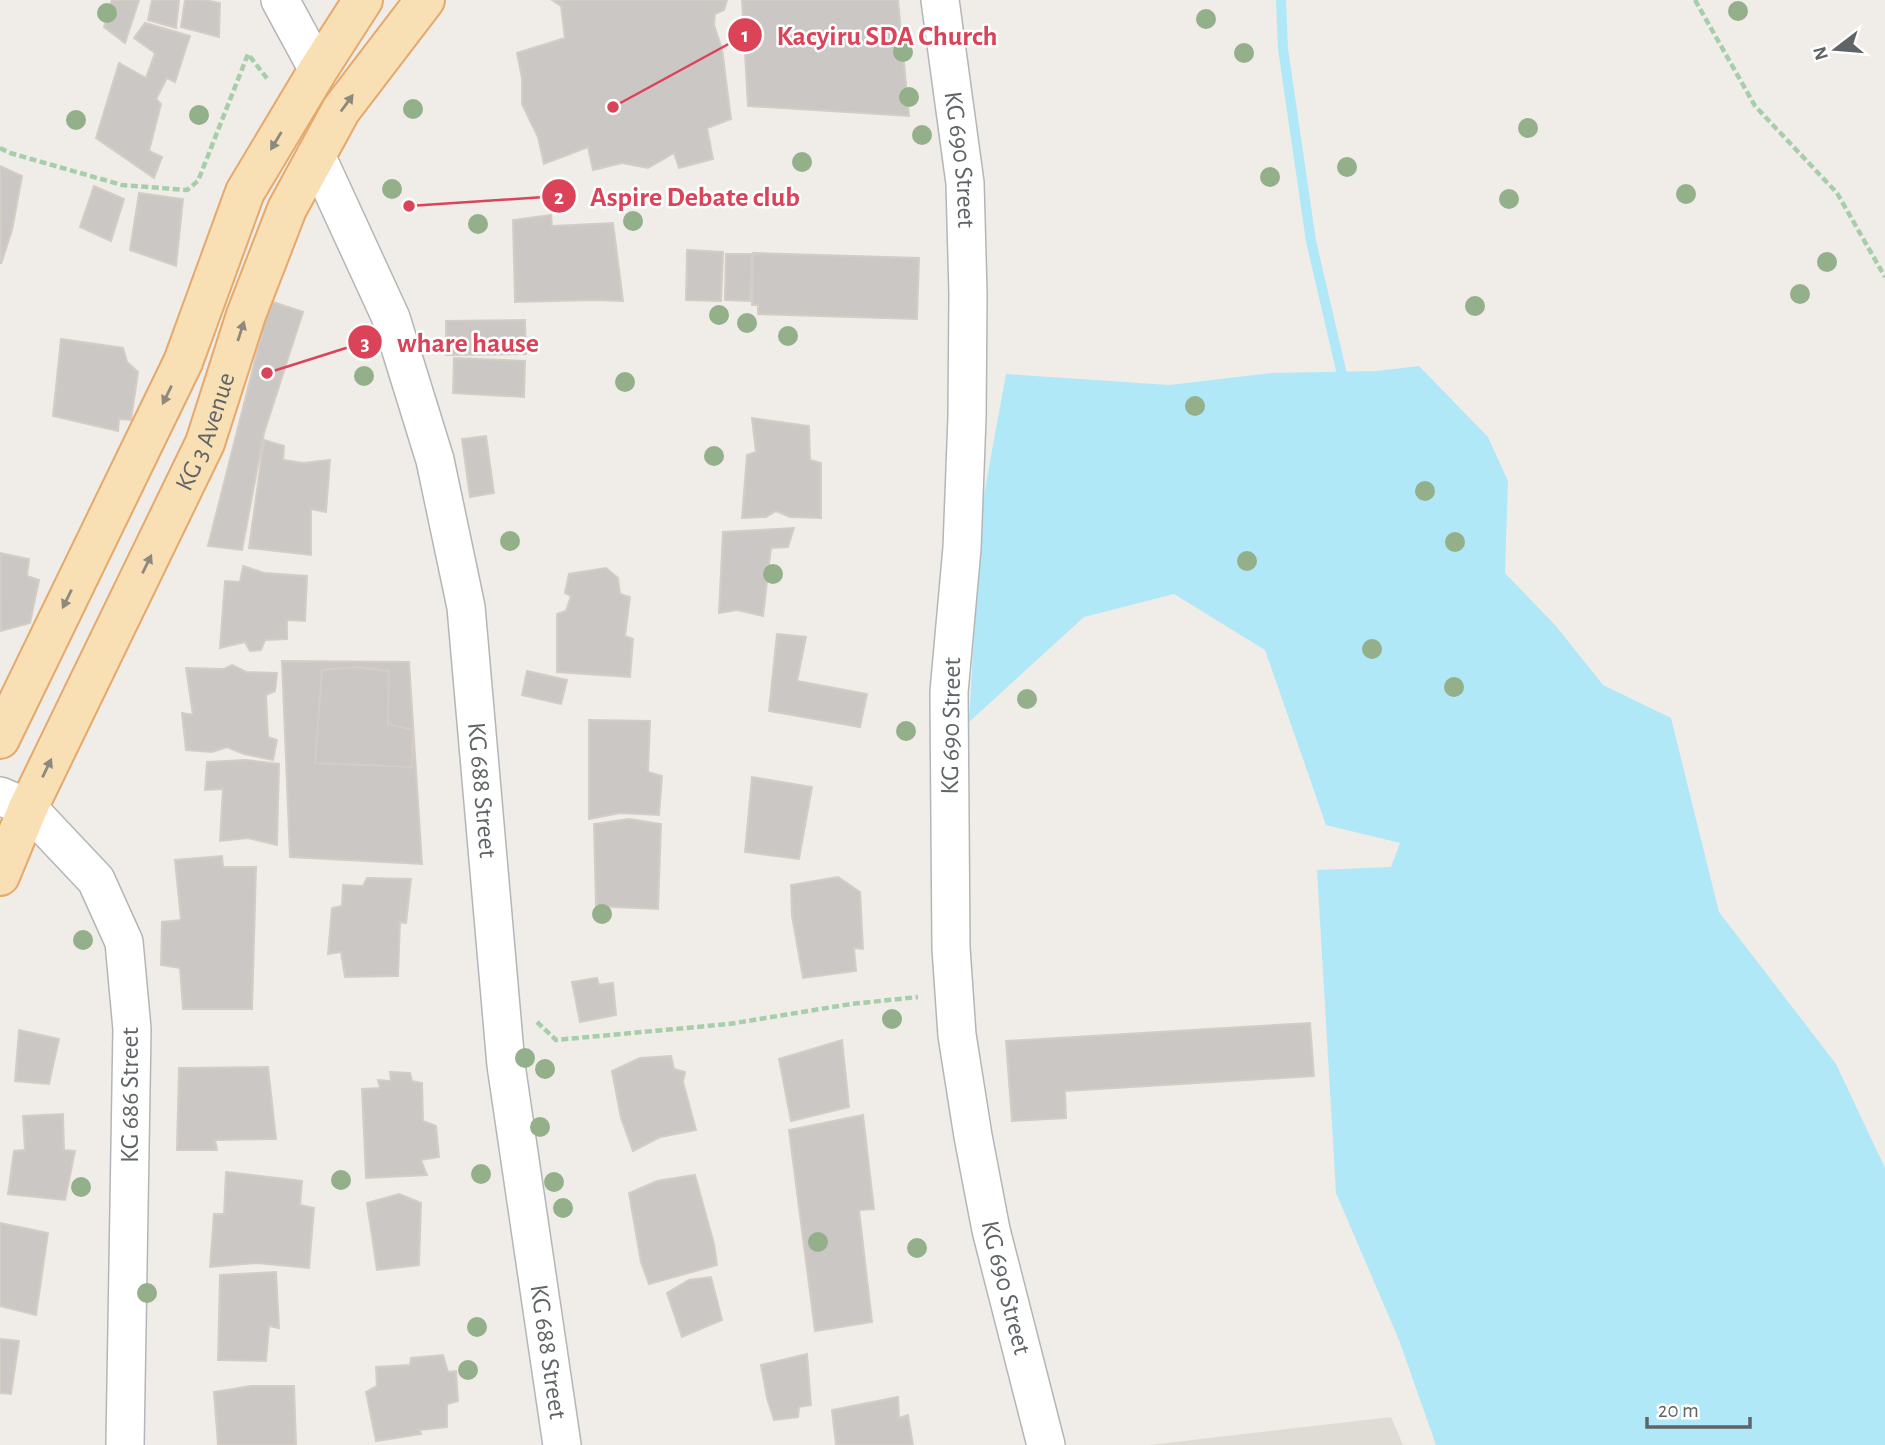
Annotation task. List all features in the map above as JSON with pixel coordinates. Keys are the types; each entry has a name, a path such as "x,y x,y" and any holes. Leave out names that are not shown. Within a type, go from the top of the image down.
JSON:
{"main road":[{"name":"KG 3 Avenue","path":"0,739 183,362 245,192 363,0"},
{"name":"KG 3 Avenue","path":"0,876 14,802 205,443 246,315 287,209 341,110 425,0"}],"street":[{"path":"279,0 318,70"},
{"name":"KG 690 Street","path":"940,0 965,183 968,294 962,548 949,692 951,948 954,994 959,1048 991,1230 1046,1445"},
{"name":"KG 688 Street","path":"316,155 391,318 435,460 466,607 506,1065 562,1445"},
{"name":"KG 686 Street","path":"14,802 96,880 124,942 132,1029 125,1445"}],"path":[{"path":"1695,0 1755,106 1838,193 1885,277"},
{"path":"0,148 122,185 187,190 198,180 248,54 268,79 286,124"},
{"path":"498,986 556,1040 729,1024 851,1004 954,994"}],"shaded area":[{"path":"1391,1417 1403,1445 1149,1445"}],"water":[{"path":"1419,366 1488,437 1508,481 1505,573 1555,625 1603,685 1671,718 1719,912 1836,1064 1885,1168 1885,1445 1436,1445 1399,1340 1336,1193 1317,870 1391,867 1400,843 1326,825 1265,650 1174,594 1084,617 969,722 981,511 1006,374 1169,385 1272,373 1377,371"}],"building":[{"path":"112,0 139,0 125,43 104,27"},
{"path":"152,0 179,0 176,28 148,20"},
{"path":"185,0 220,3 219,37 181,27"},
{"path":"552,0 727,0 724,10 715,14 714,25 722,49 731,119 707,128 713,159 679,168 674,153 648,168 622,163 593,170 588,147 544,164 538,137 522,104 522,78 517,53 565,38 561,6"},
{"path":"742,0 898,0 909,116 748,106"},
{"path":"145,23 190,36 175,82 167,78 156,99 161,104 149,151 162,157 154,178 96,138 119,63 146,78 155,53 134,38"},
{"path":"0,166 22,176 12,230 1,264"},
{"path":"94,186 124,199 111,241 80,227"},
{"path":"139,193 183,199 176,266 130,250"},
{"path":"551,215 552,226 613,223 623,301 515,302 513,220"},
{"path":"687,250 723,252 721,301 686,300"},
{"path":"753,253 919,258 917,319 758,314 758,305 752,305"},
{"path":"726,254 752,254 750,301 725,300"},
{"path":"270,301 303,312 264,433 242,550 208,546"},
{"path":"525,320 526,354 446,355 446,321"},
{"path":"61,339 123,348 127,362 138,372 131,420 119,419 118,431 53,416"},
{"path":"454,358 525,361 524,397 453,393"},
{"path":"752,418 809,426 810,460 821,463 821,518 790,517 776,511 766,517 742,518 747,455 756,452"},
{"path":"486,436 494,493 470,497 462,439"},
{"path":"264,440 284,446 283,460 303,463 330,460 326,512 311,509 311,555 249,548"},
{"path":"794,528 788,547 771,548 763,616 737,610 719,613 723,532"},
{"path":"0,553 29,559 27,576 39,580 30,623 1,631"},
{"path":"243,566 264,573 307,576 305,621 287,620 287,639 265,640 261,650 250,651 245,642 220,648 225,581 240,582"},
{"path":"606,568 618,578 620,594 630,597 625,636 633,639 630,677 557,672 557,614 566,611 571,596 565,593 569,574"},
{"path":"777,634 806,637 797,681 867,694 860,727 769,711"},
{"path":"282,661 409,662 422,864 290,857"},
{"path":"232,665 246,672 277,673 275,691 266,695 268,737 277,740 273,760 244,754 227,747 212,752 186,750 182,713 193,715 186,668 224,669"},
{"path":"357,667 389,671 388,724 413,730 412,767 315,763 322,670"},
{"path":"527,671 567,680 561,704 522,695"},
{"path":"589,720 650,721 648,772 662,776 659,815 620,813 589,819"},
{"path":"246,760 279,764 277,845 248,838 220,841 223,789 205,790 207,762"},
{"path":"752,777 812,787 799,859 745,852"},
{"path":"629,819 661,824 658,909 596,906 594,824"},
{"path":"222,856 223,867 256,867 252,1009 183,1009 180,968 161,965 162,922 181,920 175,860"},
{"path":"838,877 860,892 863,949 854,948 856,971 803,978 792,916 791,885"},
{"path":"367,878 411,879 406,923 400,922 398,976 345,977 341,952 328,954 332,908 342,906 343,885 363,886"},
{"path":"597,978 599,985 613,983 616,1015 580,1022 572,982"},
{"path":"1310,1023 1314,1076 1065,1091 1066,1118 1012,1121 1006,1041"},
{"path":"19,1030 59,1039 49,1084 15,1081"},
{"path":"842,1040 849,1107 791,1121 779,1059"},
{"path":"671,1056 674,1069 685,1072 683,1082 696,1130 660,1137 633,1151 621,1118 612,1071 640,1058"},
{"path":"268,1067 276,1139 215,1140 217,1150 177,1150 179,1068"},
{"path":"390,1072 410,1073 412,1081 422,1083 423,1121 436,1126 439,1157 421,1160 427,1175 366,1178 362,1089 380,1088 378,1080 391,1081"},
{"path":"63,1114 64,1150 75,1151 65,1200 8,1194 14,1151 25,1150 23,1116"},
{"path":"863,1115 874,1209 859,1210 872,1322 815,1331 789,1130"},
{"path":"226,1172 302,1181 300,1205 314,1208 309,1268 257,1263 210,1267 214,1214 224,1214"},
{"path":"695,1175 717,1265 649,1284 641,1262 629,1193 657,1181"},
{"path":"399,1194 421,1203 419,1265 377,1270 367,1203"},
{"path":"0,1223 48,1233 36,1315 0,1306"},
{"path":"276,1272 279,1328 269,1326 266,1361 218,1360 220,1275"},
{"path":"711,1277 722,1320 682,1337 667,1293 689,1280"},
{"path":"0,1339 19,1341 11,1394 0,1393"},
{"path":"807,1354 811,1405 799,1407 798,1417 774,1420 761,1365"},
{"path":"443,1355 448,1372 456,1371 458,1401 447,1404 447,1427 419,1430 421,1434 376,1441 366,1392 377,1386 376,1367 410,1365 411,1358"},
{"path":"251,1386 294,1386 296,1445 218,1445 214,1392"},
{"path":"898,1397 899,1418 908,1415 913,1445 836,1445 832,1410"}],"waterway":[{"path":"1281,0 1283,49 1311,241 1344,383"}],"place":[{"name":"Kacyiru SDA Church","path":"613,107"},
{"name":"Aspire Debate club","path":"409,206"},
{"name":"whare hause","path":"267,373"}]}
